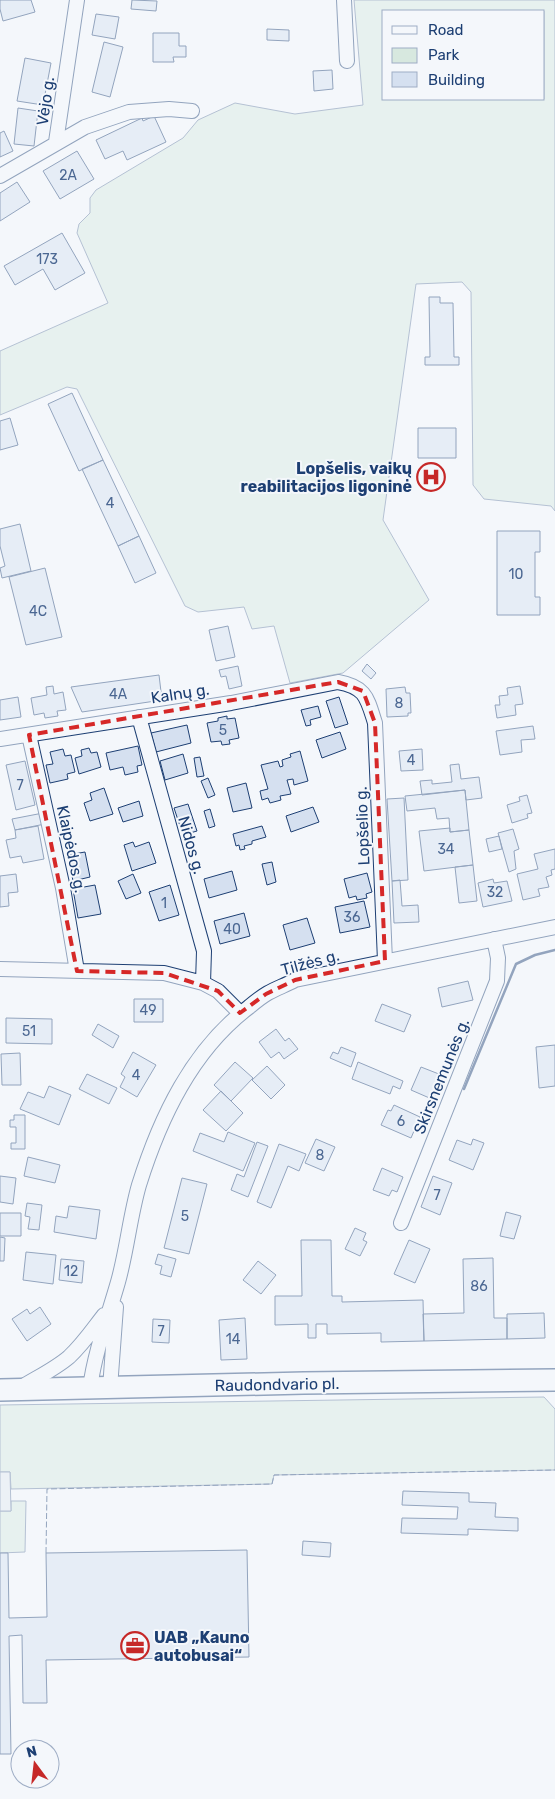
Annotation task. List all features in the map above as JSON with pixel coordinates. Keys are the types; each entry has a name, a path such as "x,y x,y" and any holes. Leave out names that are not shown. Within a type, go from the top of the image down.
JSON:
{"main road":[{"name":"Raudondvario pl.","path":"9,1390 304,1383 555,1380"}],"street":[{"name":"Vėjo g.","path":"0,176 56,142 77,0"},
{"path":"344,0 347,61"},
{"path":"56,142 85,127 129,112 169,109 192,111"},
{"name":"Kalnų g.","path":"0,739 231,703 338,682 352,685 363,691"},
{"name":"Lopšelio g.","path":"363,691 369,702 375,723 385,961"},
{"name":"Nidos g.","path":"139,717 204,951 203,983"},
{"name":"Klaipėdos g.","path":"29,735 63,888 77,971"},
{"name":"Tilžės g.","path":"118,1281 139,1186 158,1134 181,1085 199,1057 218,1034 240,1014 266,994 295,980 555,926"},
{"name":"Skirsnemunės g.","path":"401,1223 497,981 498,958 494,939"},
{"path":"0,969 164,973 203,983 218,991 240,1014"},
{"path":"100,1388 94,1362 118,1281"},
{"path":"100,1388 111,1364 118,1281"},
{"path":"9,1390 58,1365 70,1356 86,1339 109,1308"}],"highlighted area":[{"path":"338,682 363,691 375,723 385,961 295,980 266,994 240,1013 218,991 164,973 77,971 29,735"}],"green space":[{"path":"354,0 555,0 555,511 551,506 484,499 473,485 471,292 462,282 416,284 383,520 429,600 343,673 290,683 274,626 252,629 244,607 198,612 185,606 77,389 67,387 0,415 0,351 108,303 77,233 79,224 90,213 90,198 96,190 183,138 198,120 235,103 295,114 363,105"},
{"path":"544,1397 555,1409 555,1470 274,1475 272,1484 11,1489 10,1472 0,1472 0,1405"},
{"path":"11,1501 26,1501 25,1552 0,1553 0,1511 11,1511"}],"shaded area":[{"path":"0,1472 10,1472 11,1511 0,1511"}],"building":[{"path":"0,0 31,0 35,12 3,21"},
{"path":"132,0 157,1 156,11 131,9"},
{"path":"96,14 119,17 115,39 92,35"},
{"path":"267,29 289,30 289,41 267,40"},
{"path":"153,33 179,33 179,46 186,46 186,57 173,57 174,62 153,62"},
{"path":"104,42 123,47 110,97 92,92"},
{"path":"25,58 51,63 43,105 17,101"},
{"path":"332,70 333,89 314,91 313,71"},
{"path":"18,108 38,111 34,146 14,144"},
{"path":"154,116 166,142 127,160 123,151 105,159 96,140 142,118 143,121"},
{"path":"4,131 13,151 0,157 0,133"},
{"path":"77,151 94,179 60,199 43,171"},
{"path":"17,182 30,202 0,221 0,193"},
{"path":"62,233 85,273 55,290 43,269 15,285 4,266"},
{"path":"429,297 440,297 440,303 453,303 454,357 459,357 459,365 425,365 425,357 430,357"},
{"path":"72,393 103,460 79,471 48,404"},
{"path":"10,418 18,445 0,450 0,421"},
{"path":"418,428 456,428 456,458 418,458"},
{"path":"103,460 139,536 118,546 82,469"},
{"path":"20,524 31,571 2,578 0,568 5,566 0,546 0,529"},
{"path":"497,531 540,531 540,552 535,552 535,597 540,597 540,615 497,615"},
{"path":"139,536 156,573 135,583 118,546"},
{"path":"45,568 62,637 26,645 9,577"},
{"path":"228,626 235,657 216,661 209,630"},
{"path":"367,664 376,673 371,679 362,671"},
{"path":"238,666 242,686 229,689 226,676 221,677 219,670"},
{"path":"159,675 162,700 82,712 71,687"},
{"path":"53,686 54,694 63,692 66,710 57,711 58,716 45,718 44,713 34,715 31,698 47,695 46,687"},
{"path":"520,686 523,704 515,705 516,715 497,718 495,705 500,705 499,696 508,695 507,688"},
{"path":"405,687 406,693 410,693 411,713 408,713 408,716 387,717 386,689"},
{"path":"18,697 21,717 0,720 0,700"},
{"path":"339,697 348,724 335,728 326,701"},
{"path":"318,706 321,717 310,720 311,725 306,726 301,710"},
{"path":"227,716 227,719 235,718 239,738 229,740 230,744 222,745 221,741 211,742 207,723 218,721 218,718"},
{"path":"187,725 191,743 156,752 151,733"},
{"path":"533,726 535,739 521,740 522,752 500,755 496,731"},
{"path":"340,732 346,749 322,758 316,740"},
{"path":"138,746 142,765 137,766 138,772 125,775 123,767 110,770 106,753"},
{"path":"89,748 91,753 97,752 101,767 79,774 75,758 82,756 81,750"},
{"path":"63,749 65,756 71,755 75,772 67,774 68,779 50,783 46,765 53,764 50,752"},
{"path":"422,749 423,770 401,771 399,751"},
{"path":"300,751 308,781 294,785 293,779 287,780 291,794 280,796 281,800 270,803 268,798 262,800 260,791 268,789 261,765 278,761 280,767 283,766 282,760 291,757 290,754"},
{"path":"183,754 188,773 165,780 160,761"},
{"path":"200,757 204,776 197,777 194,758"},
{"path":"25,761 35,805 16,810 6,765"},
{"path":"459,764 461,779 479,777 482,798 466,800 465,790 422,795 420,781 432,780 432,784 452,782 450,765"},
{"path":"208,778 215,795 208,798 201,781"},
{"path":"246,783 252,808 233,812 227,788"},
{"path":"104,788 113,814 90,821 84,803 92,800 90,793"},
{"path":"465,790 469,830 450,832 449,818 437,819 435,808 407,811 405,796"},
{"path":"527,795 532,813 527,814 528,818 512,823 507,805 520,801 519,797"},
{"path":"404,798 408,880 392,881 387,799"},
{"path":"139,801 143,816 123,822 118,808"},
{"path":"188,804 197,831 183,835 174,808"},
{"path":"313,807 319,822 291,832 286,816"},
{"path":"210,809 215,826 209,828 204,811"},
{"path":"43,813 45,824 15,830 12,819"},
{"path":"38,826 44,859 23,863 21,856 10,858 6,840 16,838 15,830"},
{"path":"262,826 266,837 252,841 252,844 244,846 245,849 240,850 239,845 236,846 233,834"},
{"path":"450,828 450,832 469,830 473,865 424,871 419,831"},
{"path":"513,829 519,849 514,851 516,869 509,872 498,833"},
{"path":"499,836 502,849 489,852 486,839"},
{"path":"133,842 135,847 149,842 156,863 132,871 124,845"},
{"path":"555,849 555,869 551,870 552,875 546,877 549,887 538,889 540,896 523,900 517,874 538,869 534,854"},
{"path":"85,852 90,877 73,881 68,855"},
{"path":"272,862 276,882 267,885 262,864"},
{"path":"473,865 477,901 459,903 455,867"},
{"path":"232,871 237,890 209,898 204,879"},
{"path":"367,873 372,892 366,894 367,898 357,900 356,896 349,898 344,879"},
{"path":"16,874 18,892 8,893 9,906 0,907 0,876"},
{"path":"133,874 141,893 126,899 118,881"},
{"path":"493,879 494,883 507,881 512,901 483,907 478,883"},
{"path":"400,880 402,906 418,905 419,922 394,923 392,881"},
{"path":"95,885 101,914 78,918 73,889"},
{"path":"170,885 179,915 159,921 149,892"},
{"path":"364,901 370,927 340,933 335,907"},
{"path":"244,913 250,936 220,944 214,921"},
{"path":"307,918 315,943 290,950 283,925"},
{"path":"468,981 473,1000 442,1007 438,988"},
{"path":"134,999 163,999 163,1022 134,1022"},
{"path":"382,1004 411,1015 404,1032 375,1021"},
{"path":"6,1018 52,1019 52,1044 6,1043"},
{"path":"98,1024 119,1036 113,1048 92,1035"},
{"path":"276,1029 285,1041 289,1038 298,1049 284,1059 279,1052 271,1058 259,1042"},
{"path":"555,1045 555,1086 539,1088 536,1047"},
{"path":"341,1047 356,1053 351,1067 330,1058 333,1052 338,1054"},
{"path":"133,1052 156,1065 137,1097 120,1087 125,1077 121,1074"},
{"path":"20,1053 21,1085 2,1085 1,1054"},
{"path":"235,1062 253,1078 231,1101 214,1085"},
{"path":"358,1062 403,1081 400,1089 393,1086 390,1094 352,1079"},
{"path":"267,1066 285,1085 271,1099 252,1080"},
{"path":"421,1067 444,1076 434,1100 411,1090"},
{"path":"87,1074 117,1088 109,1104 79,1089"},
{"path":"49,1086 71,1095 59,1125 20,1109 28,1092 44,1098"},
{"path":"221,1091 243,1113 226,1131 203,1110"},
{"path":"394,1105 420,1117 411,1138 381,1125 388,1110 391,1111"},
{"path":"14,1115 25,1115 25,1149 11,1149 11,1143 16,1143 16,1127 10,1127 10,1120 14,1120"},
{"path":"228,1132 255,1143 243,1171 193,1151 200,1133 224,1142"},
{"path":"316,1139 335,1147 324,1171 305,1163"},
{"path":"473,1139 484,1143 473,1170 449,1160 457,1140 471,1145"},
{"path":"257,1142 268,1146 248,1197 231,1190 237,1174 244,1177"},
{"path":"279,1144 306,1154 299,1171 288,1166 271,1208 257,1202"},
{"path":"28,1157 60,1165 55,1183 24,1176"},
{"path":"382,1168 403,1177 397,1192 392,1190 389,1196 373,1190"},
{"path":"0,1176 16,1178 13,1204 0,1202"},
{"path":"433,1176 452,1183 440,1215 421,1207"},
{"path":"182,1178 207,1184 189,1254 164,1248"},
{"path":"27,1203 42,1205 39,1230 28,1229 30,1217 25,1216"},
{"path":"69,1206 100,1210 96,1239 54,1232 56,1216 67,1218"},
{"path":"506,1212 521,1216 514,1239 500,1236"},
{"path":"0,1213 21,1213 21,1236 0,1236"},
{"path":"355,1228 366,1233 363,1240 367,1242 360,1256 345,1249"},
{"path":"0,1237 5,1238 4,1261 0,1261"},
{"path":"301,1240 331,1240 332,1296 342,1296 342,1302 423,1300 424,1341 381,1342 381,1333 327,1334 327,1324 316,1324 316,1338 308,1338 308,1324 275,1325 275,1296 302,1296"},
{"path":"409,1240 430,1249 415,1283 394,1274"},
{"path":"26,1252 56,1255 53,1284 23,1280"},
{"path":"158,1254 176,1259 171,1277 160,1274 162,1266 155,1264"},
{"path":"493,1258 494,1318 507,1318 507,1339 424,1341 423,1314 464,1313 463,1259"},
{"path":"61,1259 84,1261 82,1283 59,1280"},
{"path":"258,1261 276,1275 261,1294 243,1280"},
{"path":"40,1307 51,1324 27,1341 12,1319 27,1309 30,1314"},
{"path":"544,1313 545,1338 507,1339 507,1314"},
{"path":"245,1318 247,1359 221,1360 219,1320"},
{"path":"153,1319 170,1320 169,1343 152,1342"},
{"path":"403,1491 469,1493 469,1502 496,1503 495,1517 518,1518 518,1531 468,1529 468,1535 401,1533 402,1518 457,1519 458,1507 402,1505"},
{"path":"303,1541 331,1543 330,1557 302,1555"},
{"name":"UAB „Kauno autobusai“","path":"247,1550 249,1657 46,1660 47,1703 23,1703 22,1635 9,1636 10,1754 0,1754 0,1553 8,1553 9,1618 47,1617 46,1553"}],"fence":[{"path":"46,1553 47,1489 272,1484 274,1475 555,1470"}],"wall":[{"path":"464,1089 516,964 535,955 555,950"}],"place":[{"name":"Lopšelis, vaikų reabilitacijos ligoninė","path":"431,477"},
{"name":"UAB „Kauno autobusai“","path":"135,1646"}]}
